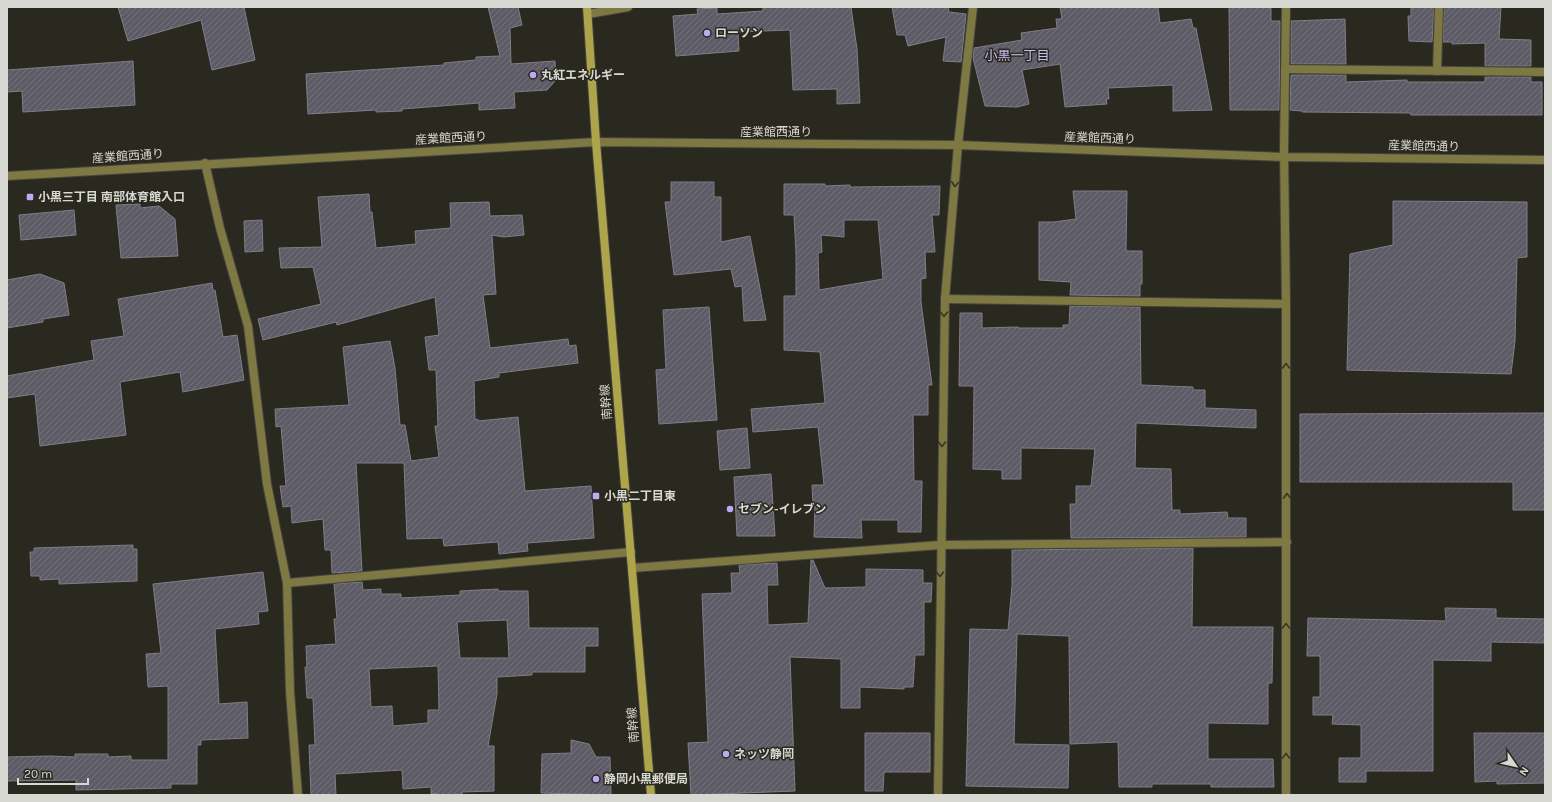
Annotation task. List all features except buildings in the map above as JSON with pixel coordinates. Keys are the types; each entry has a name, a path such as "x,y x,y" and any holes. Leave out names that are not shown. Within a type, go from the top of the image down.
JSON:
{"main road":[{"name":"南幹線","path":"587,10 596,142 651,795"}],"street":[{"path":"587,10 628,7"},
{"path":"938,795 940,545 945,299 958,145 973,7"},
{"path":"1286,7 1284,156 1287,542 1286,795"},
{"path":"1437,71 1439,7"},
{"path":"1285,69 1545,72"},
{"name":"産業館西通り","path":"7,176 205,163 596,142 958,145 1284,156 1545,160"},
{"path":"205,163 220,228 248,326 267,484 287,583 290,692 298,795"},
{"path":"945,299 1286,304"},
{"path":"632,568 940,545 1287,542"},
{"path":"287,583 631,552"}],"place":[{"name":"ローソン","path":"707,33"},
{"name":"丸紅エネルギー","path":"533,75"},
{"name":"小黒三丁目 南部体育館入口","path":"30,197"},
{"name":"小黒二丁目東","path":"596,496"},
{"name":"セブン-イレブン","path":"730,509"},
{"name":"ネッツ静岡","path":"726,754"},
{"name":"静岡小黒郵便局","path":"596,779"}],"district":[{"name":"小黒一丁目","path":"1017,55"}]}
